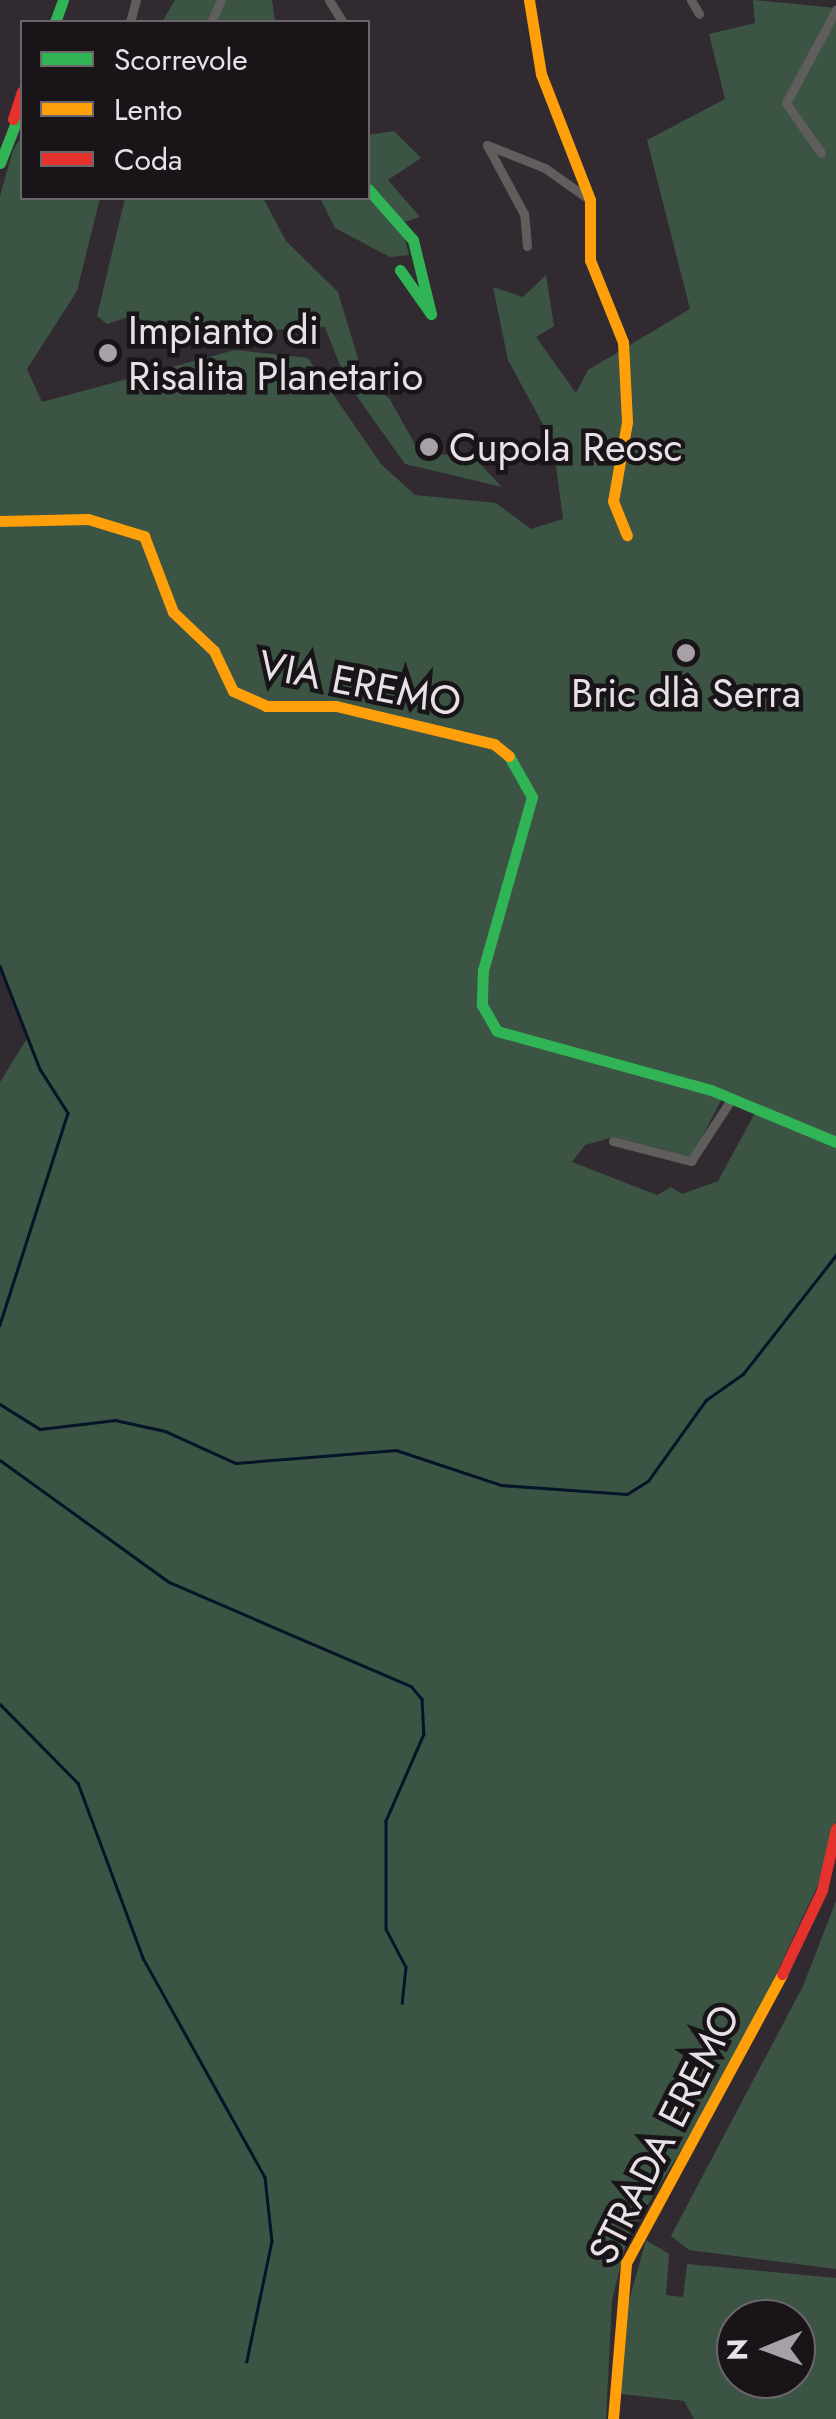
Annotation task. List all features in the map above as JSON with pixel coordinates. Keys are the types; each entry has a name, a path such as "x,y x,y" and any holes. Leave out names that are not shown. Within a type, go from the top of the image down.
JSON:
{"street":[{"path":"528,0 541,74 590,200 590,260 624,342 627,422 614,501 627,535"},
{"path":"691,0 699,14"},
{"path":"821,154 786,103 836,10"},
{"path":"0,164 11,133 15,101"},
{"path":"528,246 524,214 487,145 546,168 590,200"},
{"path":"370,191 413,240 431,314 400,270"},
{"name":"VIA EREMO","path":"0,521 88,519 144,536 173,612 214,651 232,691 266,706 336,706 494,744 521,766 532,797 483,970 482,1005 497,1031 732,1098 836,1142"},
{"path":"613,1141 691,1160 732,1098"},
{"name":"STRADA EREMO","path":"822,1890 836,1845 836,1830"},
{"name":"STRADA EREMO","path":"613,2419 626,2263 690,2161 836,1868"}],"green space":[{"path":"175,0 272,0 275,20 163,20"},
{"path":"753,0 836,8 836,1821 825,1870 730,2072 628,2236 612,2300 606,2419 0,2419 0,1082 28,1037 0,968 0,196 13,150 20,139 20,200 100,200 77,291 27,369 42,402 235,350 308,358 381,464 415,495 496,503 531,529 563,519 553,443 508,360 493,287 523,297 546,275 554,326 536,337 576,393 588,370 690,309 647,140 725,99 709,34 755,23","holes":["722,1098 824,1131 756,1111 718,1181 682,1194 671,1187 657,1195 572,1162 585,1145 614,1137 692,1157"]},
{"path":"394,131 421,158 388,180 420,217 401,223 409,255 390,257 335,228 321,200 370,200 370,135"},
{"path":"125,200 264,200 286,241 338,292 365,382 389,398 421,455 471,454 502,487 405,464 346,381 325,327 186,335 131,316 107,324 97,316"},
{"path":"836,1901 836,2269 689,2250 671,2236 803,1986"},
{"path":"646,2240 669,2254 666,2295 683,2297 687,2264 836,2278 836,2419 694,2419 684,2401 621,2394 623,2322"}],"waterway":[{"path":"0,966 40,1069 68,1113 0,1325"},
{"path":"0,1404 40,1429 115,1420 165,1431 236,1463 396,1450 501,1485 627,1494 648,1481 706,1400 743,1374 836,1255"},
{"path":"0,1460 169,1582 411,1686 422,1699 424,1734 386,1821 386,1929 406,1967 402,2003"},
{"path":"0,1704 78,1783 143,1958 265,2177 272,2241 247,2361"}],"traffic: fast":[{"path":"56,20 63,0"},
{"path":"0,163 20,112"},
{"path":"370,191 413,240 431,314 400,270"},
{"path":"509,756 532,797 483,970 482,1005 497,1031 711,1090 836,1142"}],"traffic: slow":[{"path":"529,0 541,74 590,200 590,260 623,342 627,422 613,501 627,535"},
{"path":"0,521 88,519 144,536 173,612 214,651 233,691 266,706 336,706 494,744 509,756"},
{"path":"613,2419 626,2263 782,1974"}],"traffic: jam":[{"path":"13,119 20,97"},
{"path":"782,1974 822,1890 836,1829"}],"place":[{"name":"Impianto di Risalita Planetario","path":"108,353"},
{"name":"Cupola Reosc","path":"429,447"},
{"name":"Bric dlà Serra","path":"686,653"}]}
